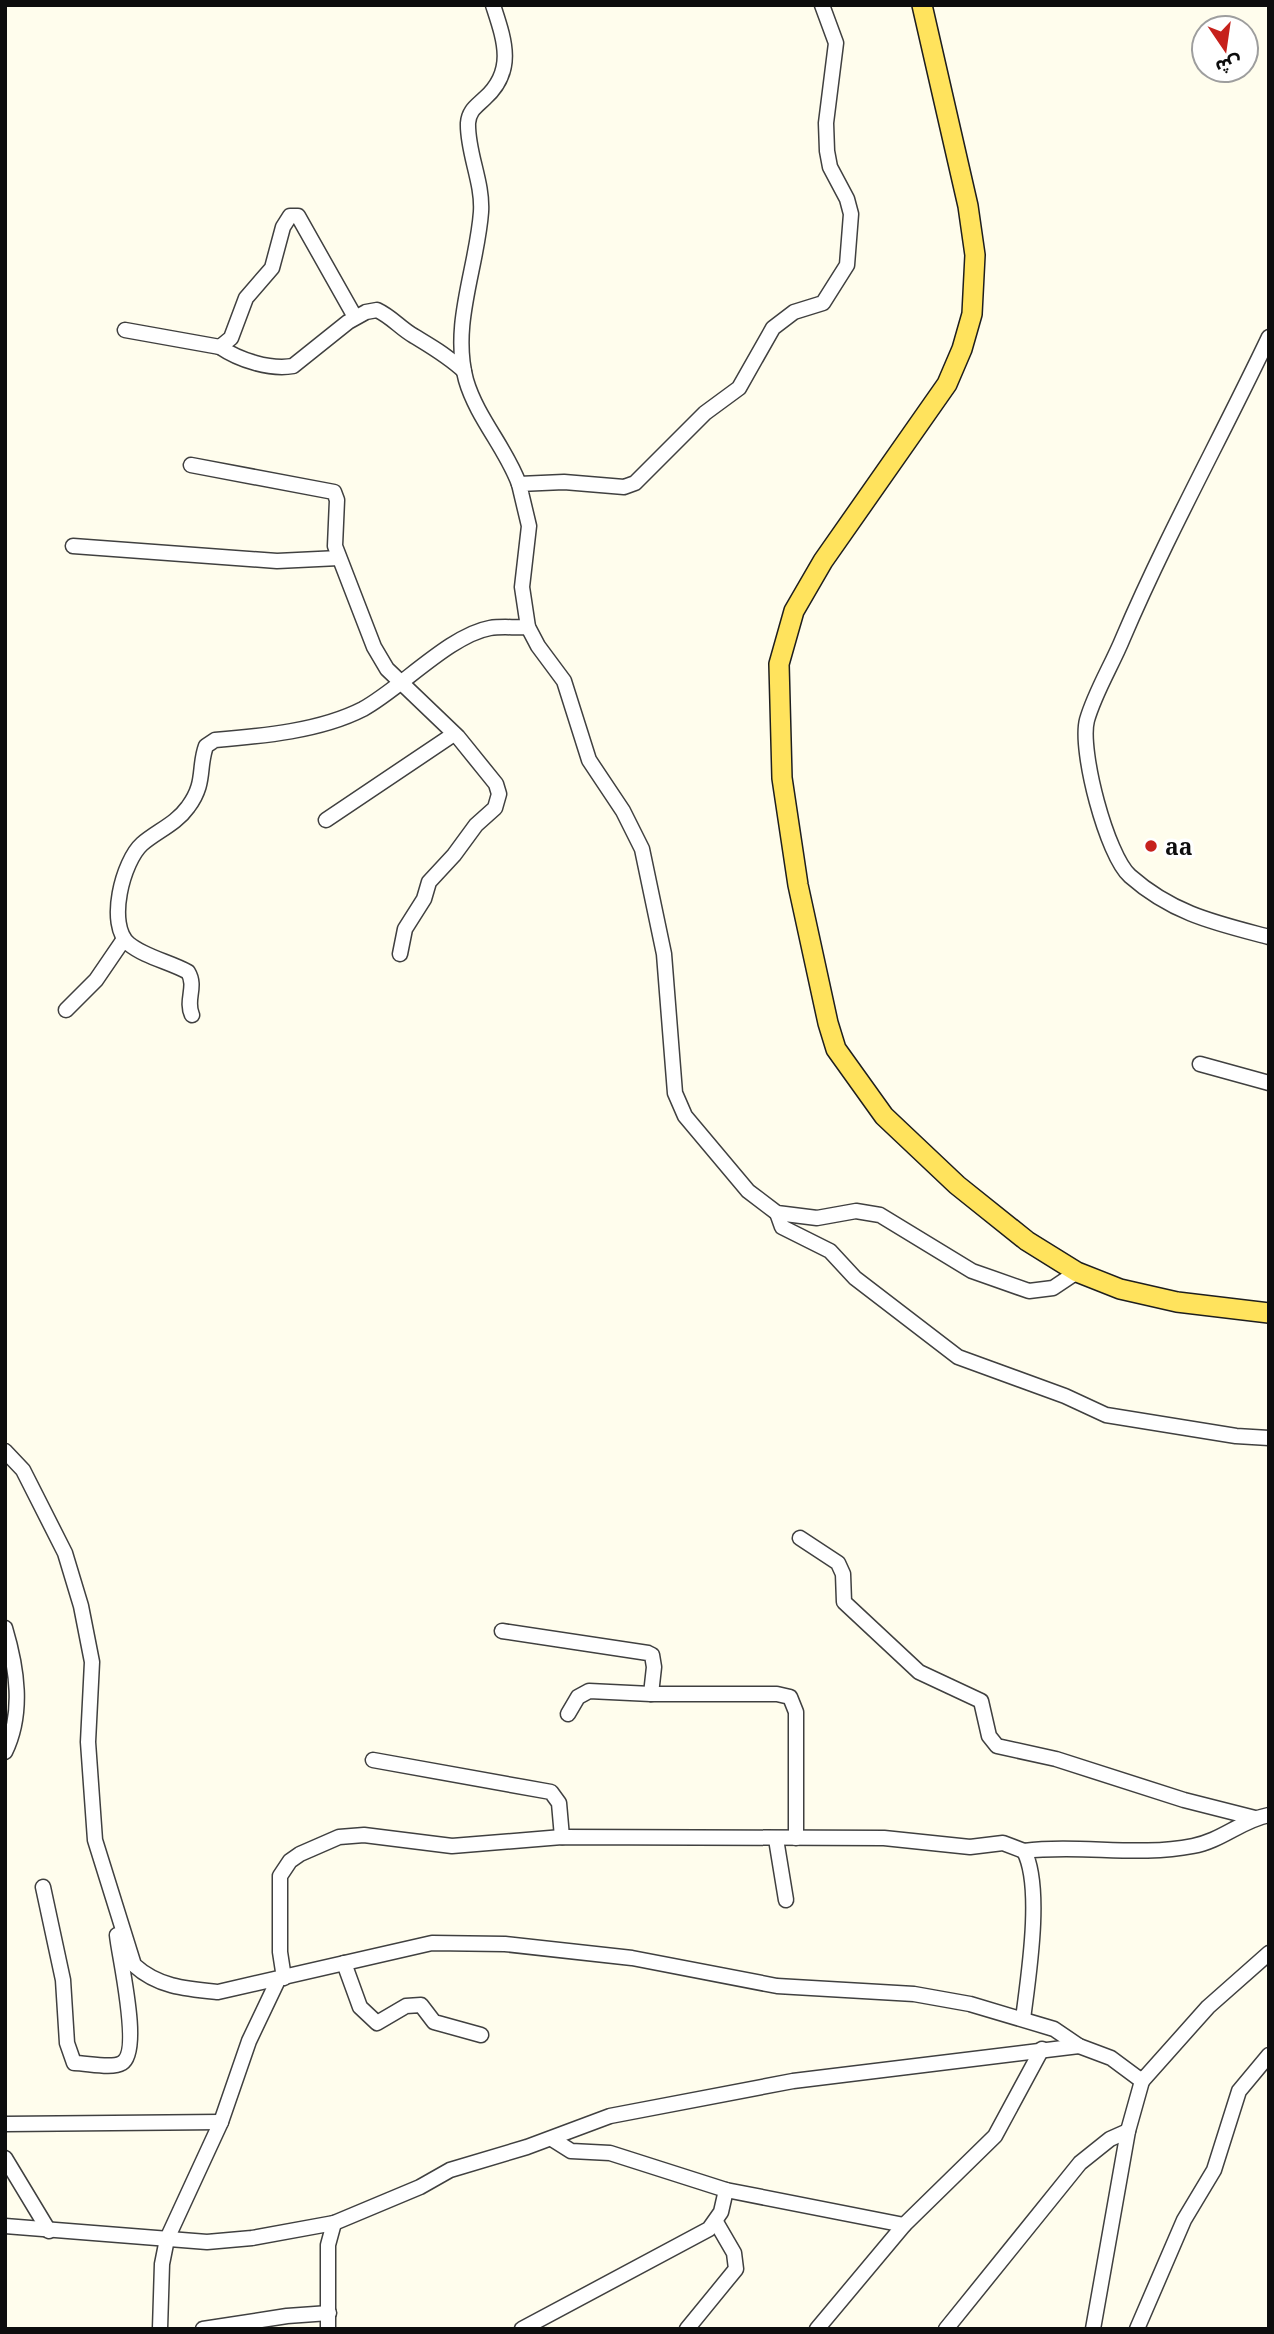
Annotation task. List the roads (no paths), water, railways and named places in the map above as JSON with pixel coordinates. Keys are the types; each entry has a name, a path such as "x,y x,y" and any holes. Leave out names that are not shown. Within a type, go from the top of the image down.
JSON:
{"main road":[{"path":"922,5 968,206 975,255 976,291 972,314 962,349 947,384 823,561 794,611 779,664 782,778 798,885 836,1049 884,1116 957,1185 1027,1241 1077,1272 1146,1296 1269,1313"}],"street":[{"path":"493,5 506,43 507,63 497,84 473,108 468,122 481,209 463,316 464,371 473,398 508,457 519,484 529,526 522,587 528,627 569,690 589,760 623,811 642,849 664,954 678,1105 748,1191 777,1213 817,1218 856,1211 880,1215 972,1271 1029,1291 1053,1288 1077,1272"},
{"path":"519,484 564,482 624,487 635,483 705,413 739,388 773,328 794,312 823,303 834,290 850,254 850,214 847,199 830,167 827,151 826,123 836,43 822,5"},
{"path":"219,347 231,338 246,298 272,268 283,227 290,216 298,216 355,317"},
{"path":"125,330 219,347 249,360 283,368 293,366 355,317 377,310 394,318 411,335 440,350 464,371"},
{"path":"1269,337 1151,574 1087,721 1085,750 1096,797 1128,874 1196,918 1269,937"},
{"path":"191,465 332,491 337,500 335,545 374,647 387,669 454,734 496,784 498,800 495,808 476,825 450,861 429,882 424,900 405,929 400,954"},
{"path":"73,546 277,561 339,558"},
{"path":"192,1015 189,1008 192,978 188,972 124,939 117,912 130,861 142,844 161,832 189,807 203,774 206,746 215,740 321,724 346,716 365,708 466,639 489,628 528,627"},
{"path":"326,820 454,734"},
{"path":"66,1010 96,980 124,939"},
{"path":"1200,1064 1269,1083"},
{"path":"777,1213 782,1227 830,1251 855,1278 958,1357 1065,1396 1106,1415 1236,1436 1269,1438"},
{"path":"5,1451 11,1461 23,1470 65,1553 81,1606 92,1662 88,1742 95,1840 134,1965 148,1978 185,1989 218,1992 432,1943 505,1944 632,1958 777,1986 914,1994 970,2004 1054,2029 1079,2046 1111,2058 1142,2081"},
{"path":"800,1538 838,1563 844,1574 844,1602 888,1644 928,1677 981,1701 989,1736 997,1746 1056,1759 1148,1789 1262,1817"},
{"path":"5,1629 14,1660 16,1703 12,1737 5,1752"},
{"path":"502,1631 648,1653 654,1667 651,1694"},
{"path":"568,1714 578,1697 589,1691 777,1694 790,1697 796,1712 796,1838"},
{"path":"373,1760 551,1792 559,1803 562,1837"},
{"path":"160,2329 162,2264 167,2239 221,2122 249,2041 281,1979 278,1885 284,1867 300,1854 348,1836 379,1836 452,1846 562,1837 884,1838 970,1847 1003,1843 1024,1852 1152,1850 1193,1846 1262,1817"},
{"path":"776,1839 786,1900"},
{"path":"1023,2020 1032,1904 1031,1872 1024,1852"},
{"path":"43,1887 63,1980 67,2043 74,2063 120,2065 127,2059 130,2047 115,1910"},
{"path":"1093,2329 1128,2131 1142,2081 1208,2007 1269,1953"},
{"path":"344,1963 360,2007 377,2023 406,2006 421,2005 434,2022 481,2035"},
{"path":"5,2226 207,2242 253,2238 334,2223 411,2191 450,2171 610,2116 771,2085 1079,2046"},
{"path":"817,2329 904,2225 995,2136 1042,2049"},
{"path":"1137,2329 1184,2220 1214,2170 1239,2091 1269,2056"},
{"path":"5,2124 221,2122"},
{"path":"946,2329 1080,2163 1110,2139 1128,2131"},
{"path":"552,2138 565,2150 610,2153 726,2190 904,2225"},
{"path":"5,2158 49,2231"},
{"path":"522,2329 697,2236 716,2222 726,2190"},
{"path":"687,2329 736,2269 734,2253 716,2222"},
{"path":"328,2329 328,2245 334,2223"},
{"path":"203,2329 287,2316 329,2313"}],"place":[{"name":"aa","path":"1151,846"}]}
